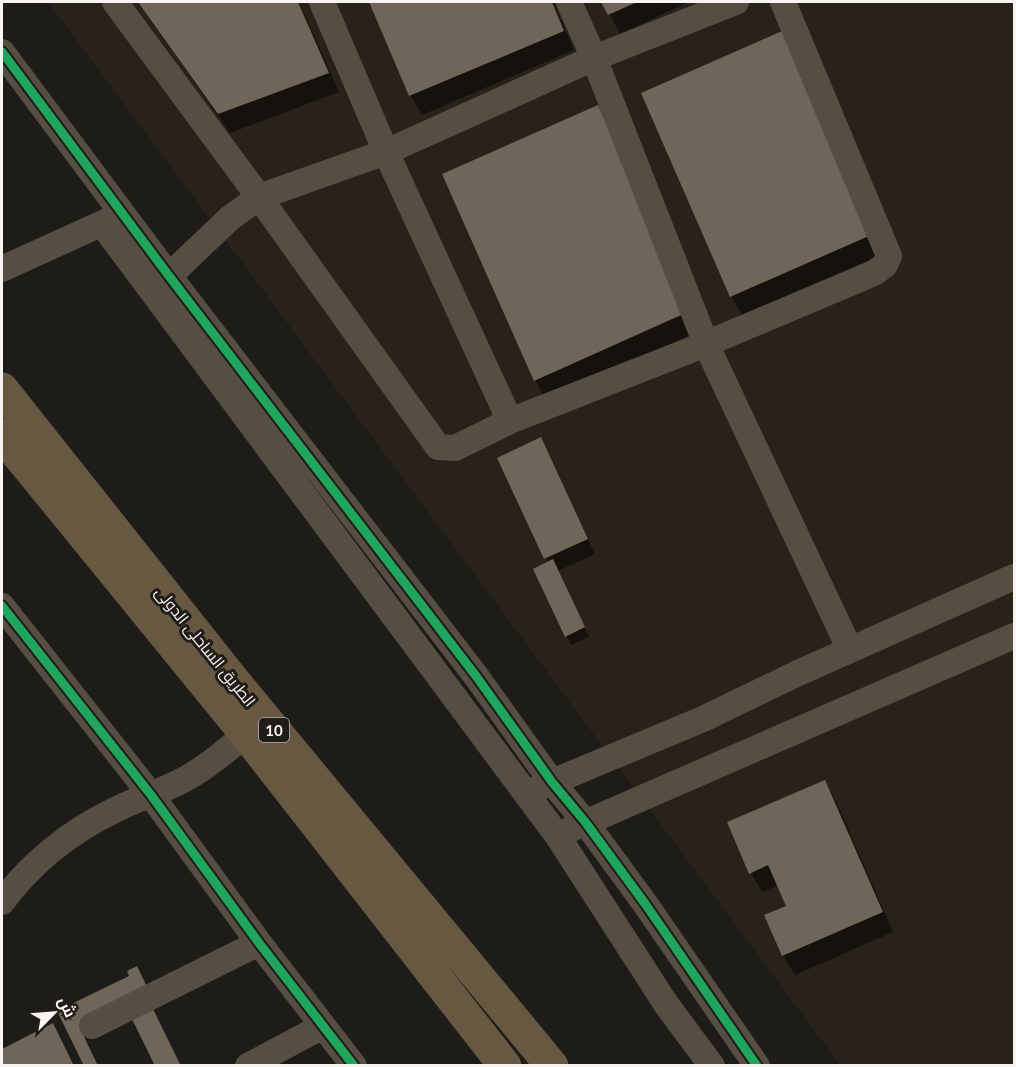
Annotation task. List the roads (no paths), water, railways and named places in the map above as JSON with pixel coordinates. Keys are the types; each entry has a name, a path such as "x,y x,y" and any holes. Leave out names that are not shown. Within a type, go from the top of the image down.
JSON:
{"highway":[{"name":"الطريق الساحلى الدولى","path":"2,389 233,680 552,1065"},
{"name":"الطريق الساحلى الدولى","path":"2,435 246,734 506,1065"}],"street":[{"path":"115,2 259,197 438,447 455,448 510,421 706,344 874,273 885,266 889,256 783,2"},
{"path":"322,2 386,152 510,421"},
{"path":"569,2 594,58 706,344 850,650"},
{"path":"169,276 230,218 259,197 386,152 594,58 736,2"},
{"path":"2,52 112,219 524,794 557,835 666,1004 712,1065"},
{"path":"2,269 112,219"},
{"path":"112,219 169,276 476,676 552,782 586,823 646,905 757,1065"},
{"path":"524,794 703,719 1014,577"},
{"path":"2,606 151,795 259,944 354,1065"},
{"path":"557,835 1014,636"},
{"path":"2,900 52,850 83,828 116,809 151,795 202,769 246,734"},
{"path":"92,1026 259,944"},
{"path":"248,1065 323,1026"}]}
